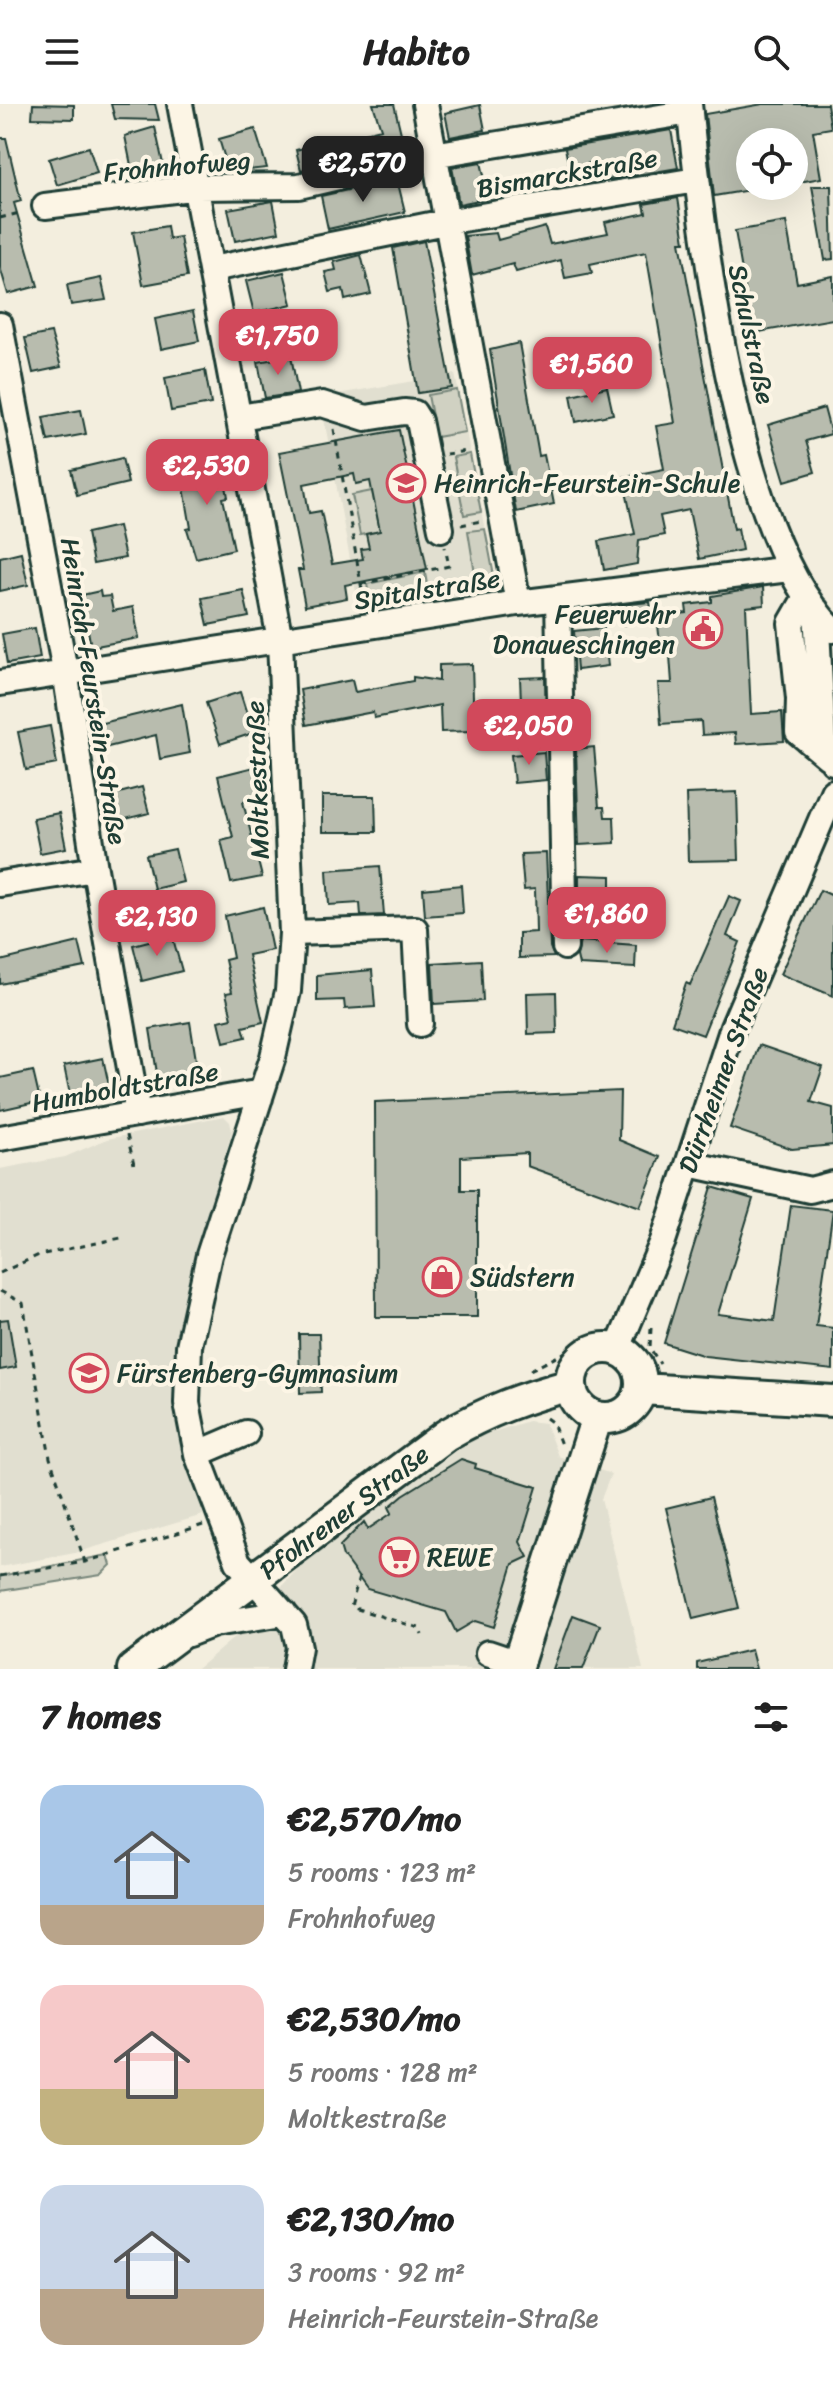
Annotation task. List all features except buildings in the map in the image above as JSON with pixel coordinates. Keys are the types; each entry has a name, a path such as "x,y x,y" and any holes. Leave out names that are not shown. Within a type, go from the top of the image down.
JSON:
{"main road":[{"path":"597,1349 617,1350 633,1360 641,1375 642,1389 635,1404 623,1414 597,1417 579,1405 571,1385 577,1363 597,1349"},
{"name":"Pfohrener Straße","path":"133,1669 446,1435 532,1383 571,1385"},
{"path":"642,1389 833,1401"},
{"path":"517,1666 587,1457 597,1417"}],"street":[{"name":"Moltkestraße","path":"180,104 198,187 280,640 292,933 288,991 260,1098 209,1255 189,1346 187,1403 197,1454 238,1562 284,1613"},
{"path":"425,104 486,449 518,603"},
{"name":"Frohnhofweg","path":"45,206 198,187 299,186 433,155 690,108"},
{"name":"Schulstraße","path":"690,108 696,180 729,369 755,474 789,569"},
{"name":"Bismarckstraße","path":"212,269 445,222 696,180"},
{"name":"Heinrich-Feurstein-Straße","path":"0,325 65,671 131,1115"},
{"path":"239,417 322,404 366,418 414,413 419,421 441,529"},
{"path":"789,569 833,630"},
{"name":"Spitalstraße","path":"0,683 518,603 789,569"},
{"path":"558,598 565,947"},
{"path":"811,603 823,741 830,759"},
{"name":"Dürrheimer Straße","path":"617,1350 663,1241 733,1027 833,792"},
{"path":"0,884 95,869"},
{"path":"292,933 415,929 420,1024"},
{"name":"Humboldtstraße","path":"0,1138 250,1094 260,1098"},
{"path":"689,1164 810,1190 833,1184"},
{"path":"197,1454 246,1433"},
{"path":"179,1637 214,1624 284,1613 294,1625 299,1647 295,1669"},
{"path":"488,1653 517,1666"}],"path":[{"path":"0,218 45,206"},
{"path":"339,407 332,422 369,626"},
{"path":"427,457 486,449"},
{"path":"361,584 449,566 441,529 500,517"},
{"path":"131,1115 134,1164"},
{"path":"0,1273 39,1255 121,1238"},
{"path":"0,1291 23,1303 50,1458 85,1562"},
{"path":"532,1383 546,1418 553,1423 562,1450 587,1457"},
{"path":"0,1576 85,1562 222,1519"},
{"path":"359,1577 351,1607 419,1628 422,1635"}],"shaded area":[{"name":"Heinrich-Feurstein-Schule","path":"455,374 496,588 359,608 320,397"},
{"path":"457,390 465,432 436,437 428,395"},
{"path":"470,454 481,512 464,515 453,457"},
{"path":"372,491 380,531 360,535 352,495"},
{"path":"485,529 494,576 483,578 482,573 475,574 468,531"},
{"path":"425,572 429,598 371,606 367,584"},
{"name":"Fürstenberg-Gymnasium","path":"224,1116 230,1122 232,1131 192,1272 180,1342 187,1458 203,1515 75,1553 0,1567 0,1169 65,1157 107,1139"},
{"path":"528,1421 545,1423 558,1456 611,1474 601,1499 643,1669 197,1669 236,1636 303,1563 474,1438"},
{"path":"108,1555 111,1565 101,1575 0,1591 0,1576"}],"place":[{"name":"Heinrich-Feurstein-Schule","path":"406,483"},
{"name":"Feuerwehr Donaueschingen","path":"703,629"},
{"name":"Südstern","path":"442,1277"},
{"name":"Fürstenberg-Gymnasium","path":"89,1373"},
{"name":"REWE","path":"399,1557"}]}
